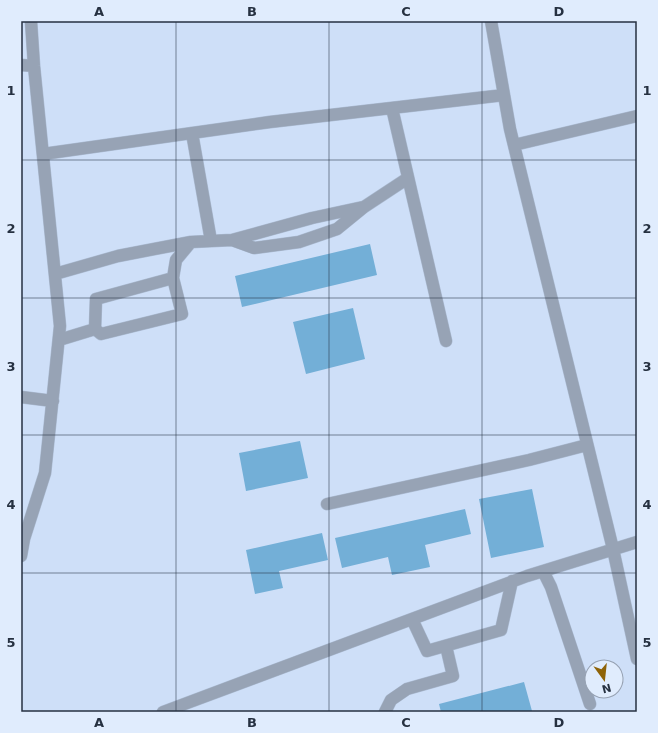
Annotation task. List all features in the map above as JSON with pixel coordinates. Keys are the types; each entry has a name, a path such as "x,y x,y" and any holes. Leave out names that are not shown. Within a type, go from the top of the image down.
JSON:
{"street":[{"path":"21,556 24,539 45,473 60,326 34,66 31,21"},
{"path":"490,21 514,145 613,549 637,659"},
{"path":"21,64 34,66"},
{"path":"43,154 270,122 504,95"},
{"path":"392,108 446,341"},
{"path":"514,145 637,116"},
{"path":"192,133 211,241"},
{"path":"232,240 254,248 299,242 337,229 364,206 408,178"},
{"path":"55,274 118,256 192,242 232,240 312,218 364,206"},
{"path":"95,329 101,334 182,314 173,278 176,260 192,242"},
{"path":"95,329 96,299 173,278"},
{"path":"59,340 95,329"},
{"path":"21,397 53,401"},
{"path":"327,504 529,460 587,445"},
{"path":"163,712 512,581 637,542"},
{"path":"543,571 551,587 590,704"},
{"path":"412,619 427,651 501,630 512,581"},
{"path":"385,712 391,700 407,689 453,676 446,646"}],"building":[{"path":"370,244 377,275 242,307 235,276"},
{"path":"353,308 365,359 306,374 293,322"},
{"path":"300,441 308,478 246,491 239,453"},
{"path":"532,489 544,547 491,558 479,499"},
{"path":"465,509 471,534 425,545 430,567 392,575 388,557 342,568 335,538"},
{"path":"322,533 328,560 279,571 283,588 255,594 246,550"},
{"path":"524,682 532,711 441,712 439,704"}]}
